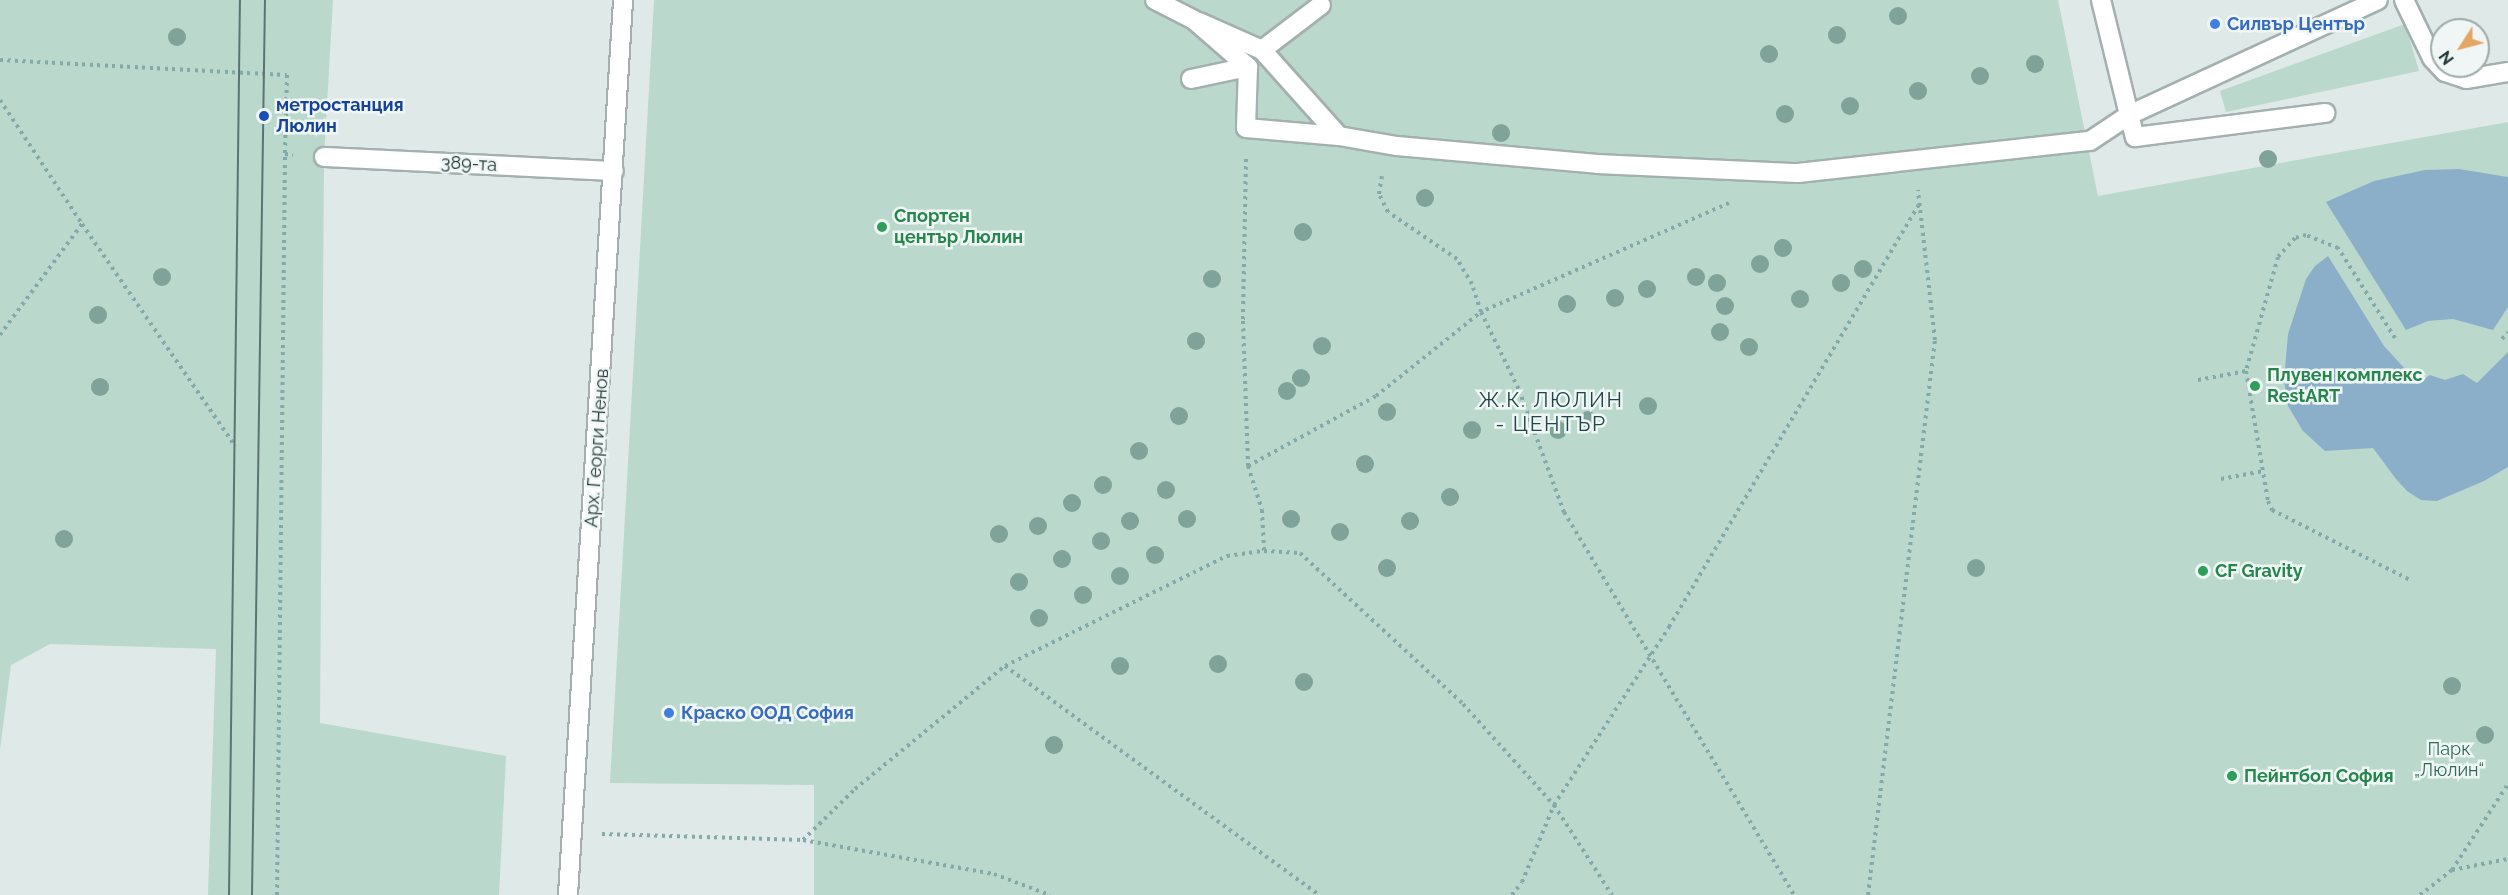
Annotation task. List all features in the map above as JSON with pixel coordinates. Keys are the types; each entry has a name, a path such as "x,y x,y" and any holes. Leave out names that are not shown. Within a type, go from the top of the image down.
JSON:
{"street":[{"name":"Арх. Георги Ненов","path":"568,895 623,0"},
{"path":"1155,0 1262,50 1339,136"},
{"path":"2101,0 2135,137 2325,113"},
{"path":"1248,67 1246,128 1339,136 1397,146 1597,164 1798,173 2090,141 2129,115 2378,0"},
{"path":"2404,0 2432,58 2445,72 2466,79 2508,72"},
{"path":"1262,50 1321,5"},
{"path":"1194,20 1248,67"},
{"path":"1191,79 1248,67"},
{"name":"389-та","path":"324,157 614,171"}],"path":[{"path":"0,60 286,75 277,895"},
{"path":"0,100 82,224 235,446"},
{"path":"1246,128 1243,321 1248,466 1262,510 1264,551"},
{"path":"1397,146 1381,177 1379,194 1388,212 1456,259 1472,284 1481,312 1519,390 1564,512 1794,895"},
{"path":"285,154 324,157"},
{"path":"1248,466 1376,396 1481,312 1732,201"},
{"path":"1512,895 1522,882 1554,805 1650,656 1919,205 1935,340 1868,895"},
{"path":"0,335 82,224"},
{"path":"2395,338 2338,248 2306,235 2295,238 2278,257 2246,371 2268,501 2278,515 2412,580"},
{"path":"2502,339 2508,332"},
{"path":"2198,380 2246,371"},
{"path":"2221,479 2263,471"},
{"path":"803,840 855,789 1005,666 1227,556 1264,551 1300,553 1463,704 1554,805 1612,895"},
{"path":"1005,666 1319,895"},
{"path":"2420,895 2452,870 2508,784"},
{"path":"573,834 803,840 994,874 1050,895"},
{"path":"2452,870 2508,859"}],"green space":[{"path":"0,0 333,0 324,157 320,723 506,756 499,895 208,895 216,649 50,644 11,665 0,749"},
{"name":"Парк „Люлин“","path":"654,0 2058,0 2098,196 2508,122 2508,895 814,895 814,785 610,783"},
{"path":"2405,24 2419,71 2226,112 2220,91"}],"water":[{"path":"2459,169 2508,177 2508,307 2493,330 2453,319 2428,321 2406,330 2326,202 2374,181 2425,170"},
{"path":"2328,256 2384,346 2418,383 2430,375 2445,380 2463,374 2477,383 2508,352 2508,467 2484,481 2437,501 2421,500 2407,491 2373,448 2325,451 2303,431 2288,406 2284,380 2288,334 2306,279 2315,266"}],"tram line":[{"path":"229,895 240,0"},
{"path":"252,895 265,0"}],"place":[{"name":"Силвър Център","path":"2215,24"},
{"name":"метростанция Люлин","path":"264,116"},
{"name":"Спортен център Люлин","path":"882,227"},
{"name":"Плувен комплекс RestART","path":"2255,386"},
{"name":"CF Gravity","path":"2203,571"},
{"name":"Краско ООД София","path":"669,713"},
{"name":"Пейнтбол София","path":"2232,776"}],"district":[{"name":"Ж.К. ЛЮЛИН - ЦЕНТЪР","path":"1551,412"}]}
